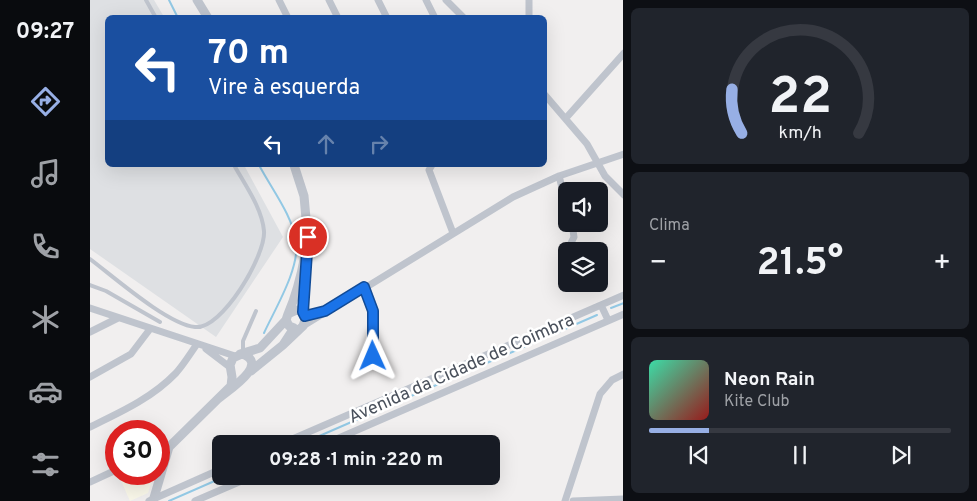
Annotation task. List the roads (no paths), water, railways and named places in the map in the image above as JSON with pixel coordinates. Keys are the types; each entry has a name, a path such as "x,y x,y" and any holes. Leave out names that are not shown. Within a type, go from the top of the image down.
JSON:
{"street":[{"path":"197,0 206,15"},
{"path":"279,0 286,15"},
{"path":"329,0 336,15"},
{"path":"378,0 386,15"},
{"path":"426,0 434,15"},
{"path":"446,0 461,15"},
{"path":"529,0 530,15"},
{"path":"566,118 623,53"},
{"path":"547,96 598,161 605,176 623,195"},
{"path":"303,318 325,311 512,197 559,176 598,161 623,154"},
{"path":"218,399 283,345 303,318 308,237 304,196 295,167"},
{"path":"431,167 429,170 431,180 453,232"},
{"path":"559,176 561,182"},
{"path":"283,345 294,328 289,326 287,317 302,277 308,237"},
{"path":"364,287 373,311 373,356"},
{"name":"Avenida da Cidade de Coimbra","path":"302,435 623,295"},
{"path":"600,305 608,320"},
{"path":"90,308 200,345 249,357 252,364 249,372 238,376 200,345"},
{"path":"170,446 231,386 231,361 239,354 260,348 294,310 303,318"},
{"name":"Avenida da Cidade de Coimbra","path":"346,435 623,314"},
{"path":"90,332 118,318"},
{"path":"90,377 131,354 150,329"},
{"path":"90,427 130,408 157,391 200,345"},
{"path":"565,501 600,394 607,384 623,374"},
{"path":"152,500 212,473"},
{"path":"90,482 105,475"},
{"path":"152,500 157,485"},
{"path":"195,501 231,485"},
{"path":"572,501 623,498"}],"lane":[{"path":"146,0 154,15"},
{"path":"90,259 145,301 182,324 201,327 210,322 226,308 249,276 263,243 262,221 235,167"},
{"path":"90,286 106,291 160,322"},
{"path":"239,354 256,311"}],"waterway":[{"path":"169,0 176,15"},
{"path":"260,167 291,222 296,242 291,276 264,333"},
{"path":"611,308 623,303"},
{"path":"322,435 597,315"},
{"path":"169,501 212,482"}]}
